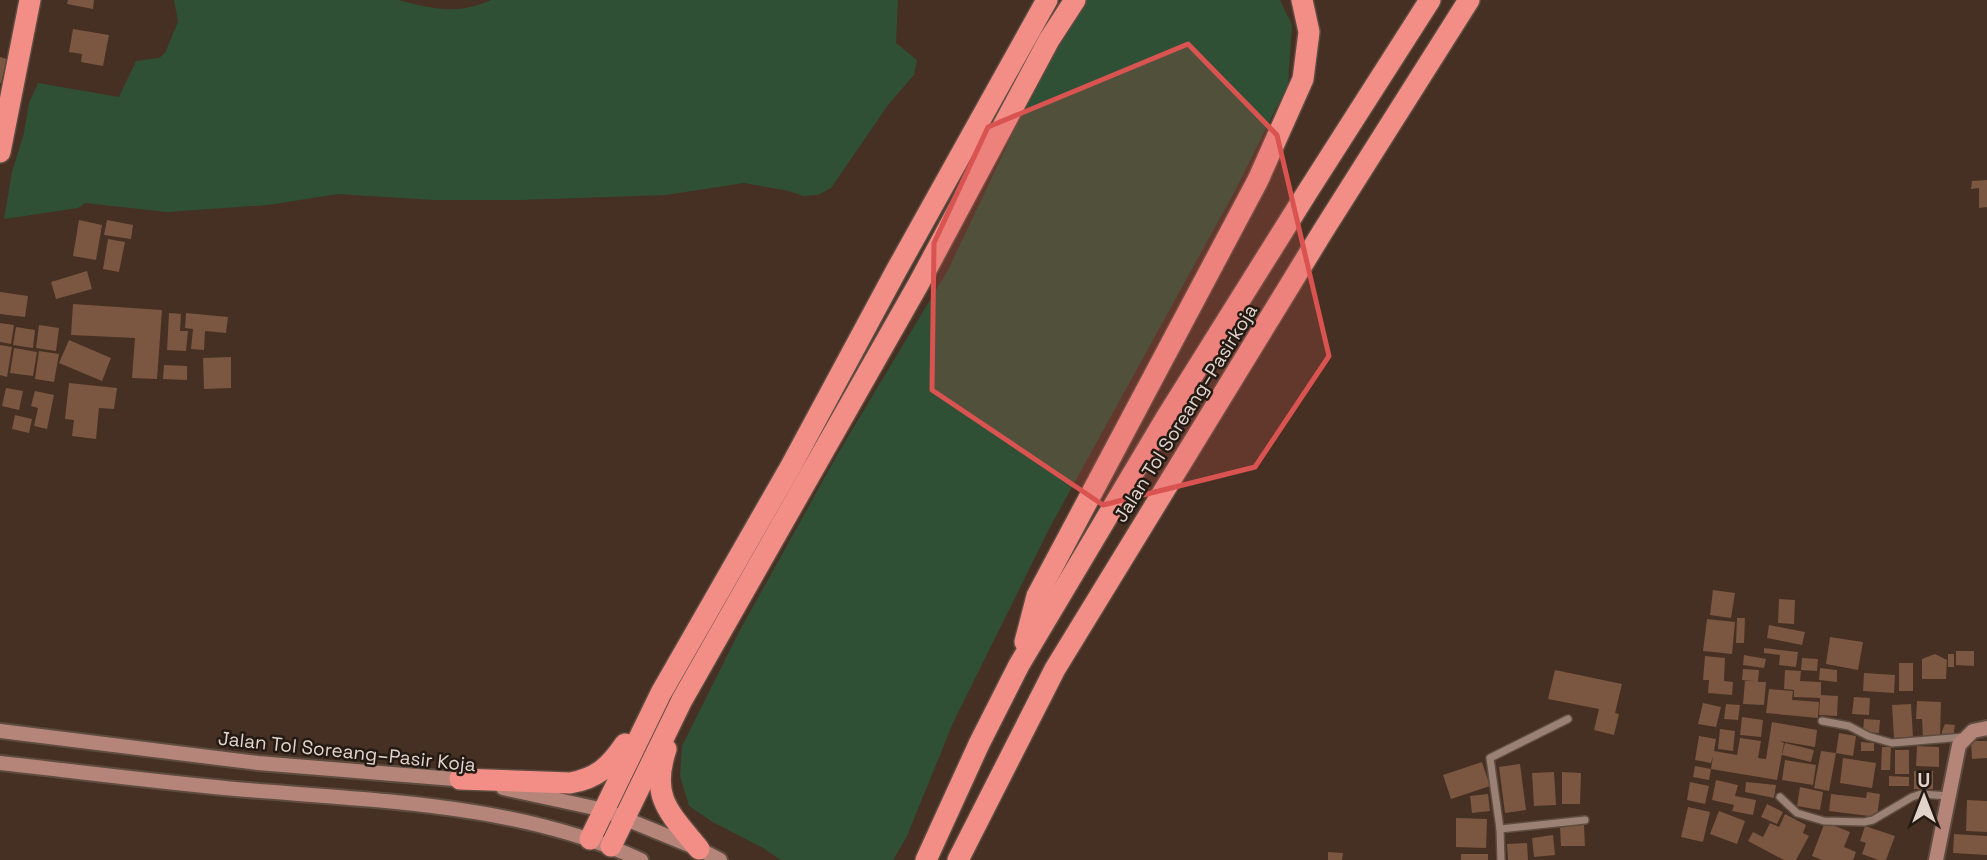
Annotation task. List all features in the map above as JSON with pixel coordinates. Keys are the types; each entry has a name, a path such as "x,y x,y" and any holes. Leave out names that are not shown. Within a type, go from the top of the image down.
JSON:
{"highway":[{"path":"0,152 30,0"},
{"path":"460,779 570,783 582,781 611,765 660,693 791,466 922,223 1047,0"},
{"path":"590,839 613,814 682,700 919,283 1049,40 1075,0"},
{"path":"1019,665 1037,596 1258,180 1303,79 1309,32 1302,0"},
{"name":"Jalan Tol Soreang–Pasirkoja","path":"926,860 1019,665 1166,418 1430,0"},
{"name":"Jalan Tol Soreang–Pasirkoja","path":"958,860 1055,669 1323,231 1469,0"},
{"path":"611,846 613,814 660,693"},
{"path":"682,700 661,763 659,787 668,811 699,849"}],"street":[{"path":"1501,860 1500,829 1490,758 1568,719"},
{"path":"1822,721 1849,726 1868,736 1892,743 1966,737"},
{"path":"1936,860 1959,745 1973,731 1987,729"},
{"name":"Jalan Tol Soreang–Pasir Koja","path":"0,731 258,763 460,779 613,814 720,860"},
{"path":"0,763 245,790 430,805 590,839 642,860"},
{"path":"1780,797 1797,813 1824,821 1864,822 1873,820 1921,794 1950,796"},
{"path":"1500,829 1585,820"}],"highlighted area":[{"path":"1188,44 1277,135 1329,356 1255,467 1103,505 932,390 934,243 988,127"}],"green space":[{"path":"174,0 398,0 422,6 456,9 491,0 898,0 896,43 917,60 914,75 888,105 831,188 818,195 803,196 744,183 666,195 519,200 433,200 338,194 268,205 167,212 85,203 78,208 4,219 29,103 38,83 119,97 136,61 159,58 165,53 178,22"},
{"path":"1084,0 1280,0 1292,25 1288,84 1236,189 1049,529 953,723 907,836 893,860 781,860 689,806 680,776 682,746 740,630 840,450 948,270 1038,80"}],"building":[{"path":"68,0 94,0 93,9 67,4"},
{"path":"73,29 109,35 103,66 81,62 82,54 69,52"},
{"path":"0,57 7,59 1,83 0,83"},
{"path":"1987,180 1987,207 1979,208 1979,188 1971,189 1972,181"},
{"path":"79,220 102,225 96,260 73,256"},
{"path":"107,220 133,225 131,239 104,235"},
{"path":"108,239 125,242 119,272 103,269"},
{"path":"87,271 92,289 56,299 51,282"},
{"path":"0,292 28,296 25,317 0,314"},
{"path":"73,304 162,310 157,379 132,378 135,338 71,335"},
{"path":"169,313 181,314 180,331 188,331 186,351 167,350"},
{"path":"186,313 228,317 226,333 205,331 204,350 191,349 193,329 185,328"},
{"path":"0,323 14,325 11,344 0,342"},
{"path":"39,325 59,328 56,351 36,348"},
{"path":"16,327 35,330 33,348 13,345"},
{"path":"69,340 111,358 102,381 59,363"},
{"path":"0,345 12,347 7,377 0,375"},
{"path":"14,348 37,352 33,376 10,373"},
{"path":"39,351 59,354 54,382 35,379"},
{"path":"231,357 231,388 204,389 203,358"},
{"path":"164,365 187,366 187,380 163,379"},
{"path":"69,383 117,388 114,409 99,408 96,439 72,436 74,420 65,419"},
{"path":"6,388 23,391 19,410 2,406"},
{"path":"35,391 54,395 47,429 34,426 38,408 31,406"},
{"path":"15,415 32,419 29,433 12,429"},
{"path":"1713,590 1735,593 1731,618 1710,615"},
{"path":"1779,599 1795,600 1794,624 1778,623"},
{"path":"1737,618 1745,618 1744,643 1736,643"},
{"path":"1707,619 1735,622 1732,654 1703,651"},
{"path":"1769,625 1805,632 1802,645 1767,638"},
{"path":"1830,637 1863,642 1858,670 1826,664"},
{"path":"1764,648 1798,652 1796,667 1779,665 1780,655 1764,653"},
{"path":"1956,651 1974,651 1974,666 1956,665"},
{"path":"1935,654 1947,660 1946,679 1922,679 1922,659"},
{"path":"1948,654 1954,654 1954,667 1948,667"},
{"path":"1744,655 1766,659 1764,668 1743,665"},
{"path":"1705,656 1725,658 1724,681 1733,682 1732,695 1708,693 1709,680 1703,680"},
{"path":"1802,658 1818,659 1817,671 1801,670"},
{"path":"1899,663 1913,663 1913,691 1899,691"},
{"path":"1820,668 1837,670 1837,682 1819,680"},
{"path":"1743,669 1759,670 1758,682 1766,682 1764,705 1743,704 1745,681 1753,681 1742,680"},
{"path":"1555,670 1622,684 1615,713 1619,714 1614,735 1594,730 1599,709 1548,699"},
{"path":"1785,670 1801,671 1800,681 1821,682 1821,695 1838,696 1837,716 1819,715 1820,698 1794,697 1794,690 1784,689"},
{"path":"1864,673 1895,675 1894,693 1863,691"},
{"path":"1769,689 1793,691 1792,700 1819,702 1818,718 1766,713"},
{"path":"1854,697 1870,698 1869,715 1852,714"},
{"path":"1917,701 1941,702 1940,737 1923,738 1922,719 1916,719"},
{"path":"1703,703 1721,707 1716,727 1698,724"},
{"path":"1726,704 1740,705 1738,720 1724,719"},
{"path":"1911,704 1913,737 1894,738 1892,705"},
{"path":"1742,717 1763,720 1761,737 1740,735"},
{"path":"1864,719 1880,720 1879,733 1863,732"},
{"path":"1772,722 1817,730 1815,747 1780,741 1784,743 1777,780 1711,769 1713,756 1711,763 1695,760 1699,736 1716,739 1714,751 1737,755 1740,738 1761,741 1758,758 1766,759"},
{"path":"1945,724 1955,725 1953,737 1942,738"},
{"path":"1720,729 1735,731 1733,751 1718,749"},
{"path":"1839,733 1856,736 1853,756 1836,753"},
{"path":"1971,741 1987,741 1987,758 1972,759"},
{"path":"1861,742 1874,743 1874,751 1861,751"},
{"path":"1785,743 1814,750 1811,762 1782,755"},
{"path":"1917,746 1939,747 1939,767 1916,766"},
{"path":"1882,747 1891,747 1890,770 1881,770"},
{"path":"1895,750 1909,750 1909,774 1895,774"},
{"path":"1821,751 1836,753 1829,791 1814,788"},
{"path":"1843,758 1876,763 1872,788 1840,783"},
{"path":"1785,760 1816,765 1813,785 1782,780"},
{"path":"1482,762 1490,786 1451,799 1443,775"},
{"path":"1520,764 1526,810 1505,813 1499,767"},
{"path":"1695,766 1711,769 1709,780 1693,777"},
{"path":"1914,771 1933,771 1933,789 1914,789"},
{"path":"1554,772 1556,805 1534,806 1532,773"},
{"path":"1562,772 1581,773 1580,804 1562,804"},
{"path":"1889,776 1909,777 1909,786 1889,786"},
{"path":"1716,780 1738,785 1735,796 1756,800 1753,815 1732,811 1734,805 1712,800"},
{"path":"1690,782 1709,786 1705,804 1687,800"},
{"path":"1746,782 1776,785 1774,798 1745,792"},
{"path":"1800,787 1823,792 1820,810 1797,806"},
{"path":"1867,792 1880,794 1877,817 1829,811 1831,794 1866,798"},
{"path":"1488,794 1490,811 1472,813 1470,796"},
{"path":"1967,800 1987,801 1987,832 1966,831"},
{"path":"1767,804 1783,812 1777,824 1761,817"},
{"path":"1688,807 1710,812 1703,842 1681,837"},
{"path":"1719,811 1745,821 1737,844 1710,834"},
{"path":"1785,814 1806,825 1803,833 1809,836 1796,860 1784,860 1748,841 1753,832 1763,837 1770,823 1779,827"},
{"path":"1456,818 1487,819 1486,848 1456,847"},
{"path":"1825,822 1850,832 1844,847 1856,852 1853,860 1822,860 1812,856"},
{"path":"1584,825 1585,846 1561,846 1560,826"},
{"path":"1865,826 1895,836 1886,860 1862,854 1866,843 1860,841"},
{"path":"1954,834 1987,836 1987,855 1953,853"},
{"path":"1553,835 1555,855 1534,857 1532,838"},
{"path":"1527,843 1528,860 1508,860 1507,844"},
{"path":"1328,852 1343,853 1342,860 1328,860"},
{"path":"1461,854 1488,854 1488,860 1461,860"}]}
